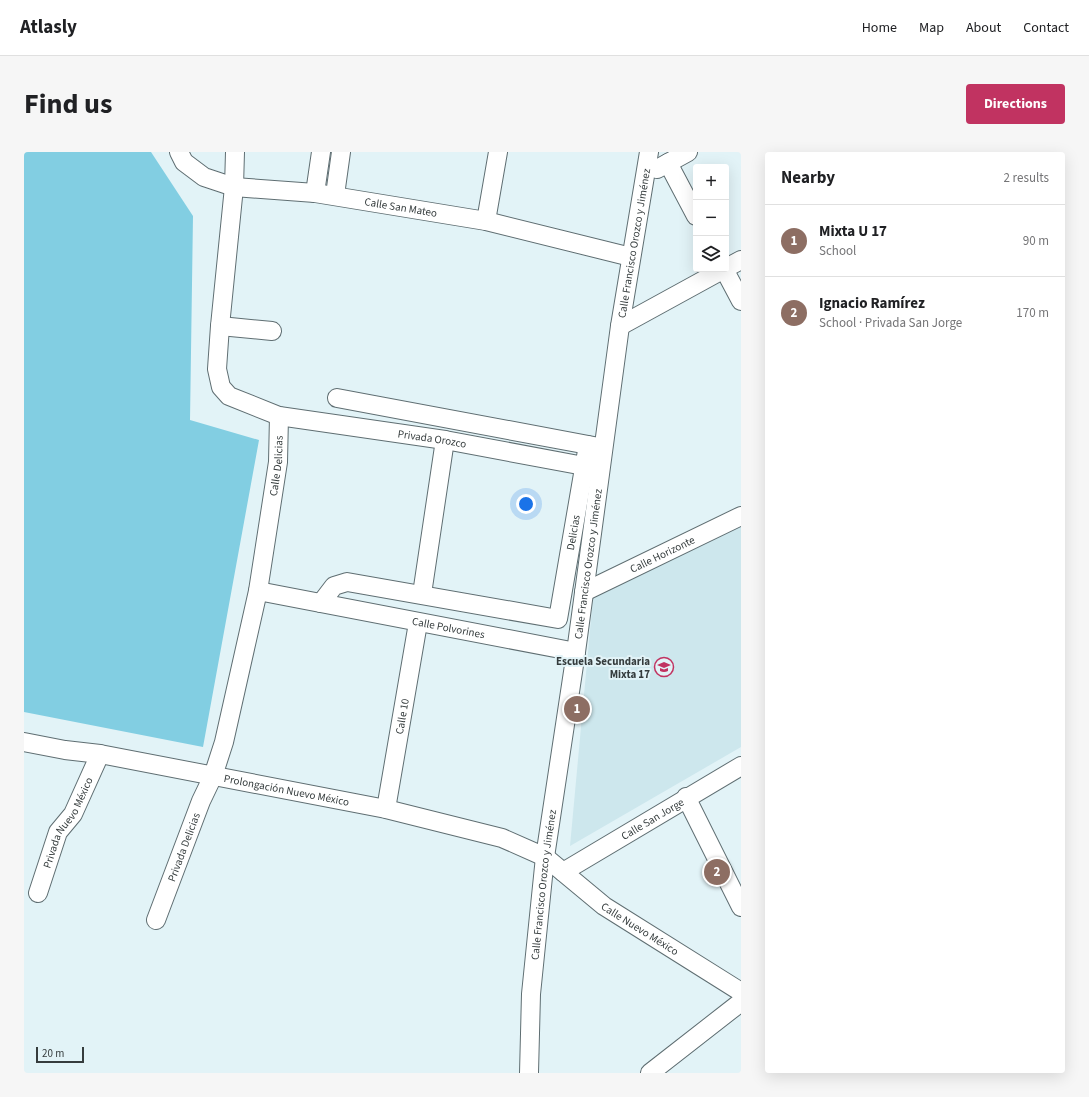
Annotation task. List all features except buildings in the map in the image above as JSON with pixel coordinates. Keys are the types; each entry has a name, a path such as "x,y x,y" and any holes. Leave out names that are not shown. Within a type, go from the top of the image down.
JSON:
{"street":[{"name":"Calle San Mateo","path":"179,152 184,162 204,177 234,187 315,192 486,221 631,257"},
{"path":"235,152 234,187 217,369 221,387 229,396 279,416"},
{"path":"315,192 321,152"},
{"path":"335,195 341,152"},
{"path":"486,221 498,152"},
{"name":"Calle Francisco Orozco y Jiménez","path":"529,1073 531,994 544,857 584,592 596,446 620,326 649,152"},
{"path":"645,175 688,152"},
{"path":"668,163 693,210"},
{"path":"729,267 741,260"},
{"path":"620,326 719,272"},
{"path":"726,272 741,301"},
{"path":"220,326 272,331"},
{"name":"Privada Orozco","path":"337,398 596,446"},
{"name":"Privada Orozco","path":"279,416 446,440 584,466"},
{"name":"Calle Delicias","path":"213,776 224,742 258,591 278,462 279,416"},
{"path":"321,603 334,586 347,582 422,594 446,440"},
{"name":"Delicias","path":"422,594 558,619 584,466 596,446"},
{"name":"Calle Horizonte","path":"584,592 741,516"},
{"name":"Calle Polvorines","path":"258,591 418,623 576,652"},
{"name":"Calle 10","path":"386,809 418,623"},
{"name":"Prolongación Nuevo México","path":"24,742 100,754 386,809 502,838 544,857"},
{"name":"Privada Nuevo México","path":"38,893 58,832 73,814 100,754"},
{"name":"Calle San Jorge","path":"563,872 686,797 741,766"},
{"name":"Privada Delicias","path":"156,920 201,801 213,776"},
{"path":"686,797 741,907"},
{"name":"Calle Nuevo México","path":"544,857 604,906 741,992"},
{"path":"650,1073 741,1002"}],"shaded area":[{"path":"24,152 151,152 193,216 190,420 259,440 203,747 24,712"},
{"name":"Escuela Secundaria Mixta 17","path":"741,518 741,747 570,846 594,587"}],"place":[{"name":"Escuela Secundaria Mixta 17","path":"664,667"},
{"name":"Mixta U 17","path":"577,709"},
{"name":"Ignacio Ramírez","path":"717,872"}]}
